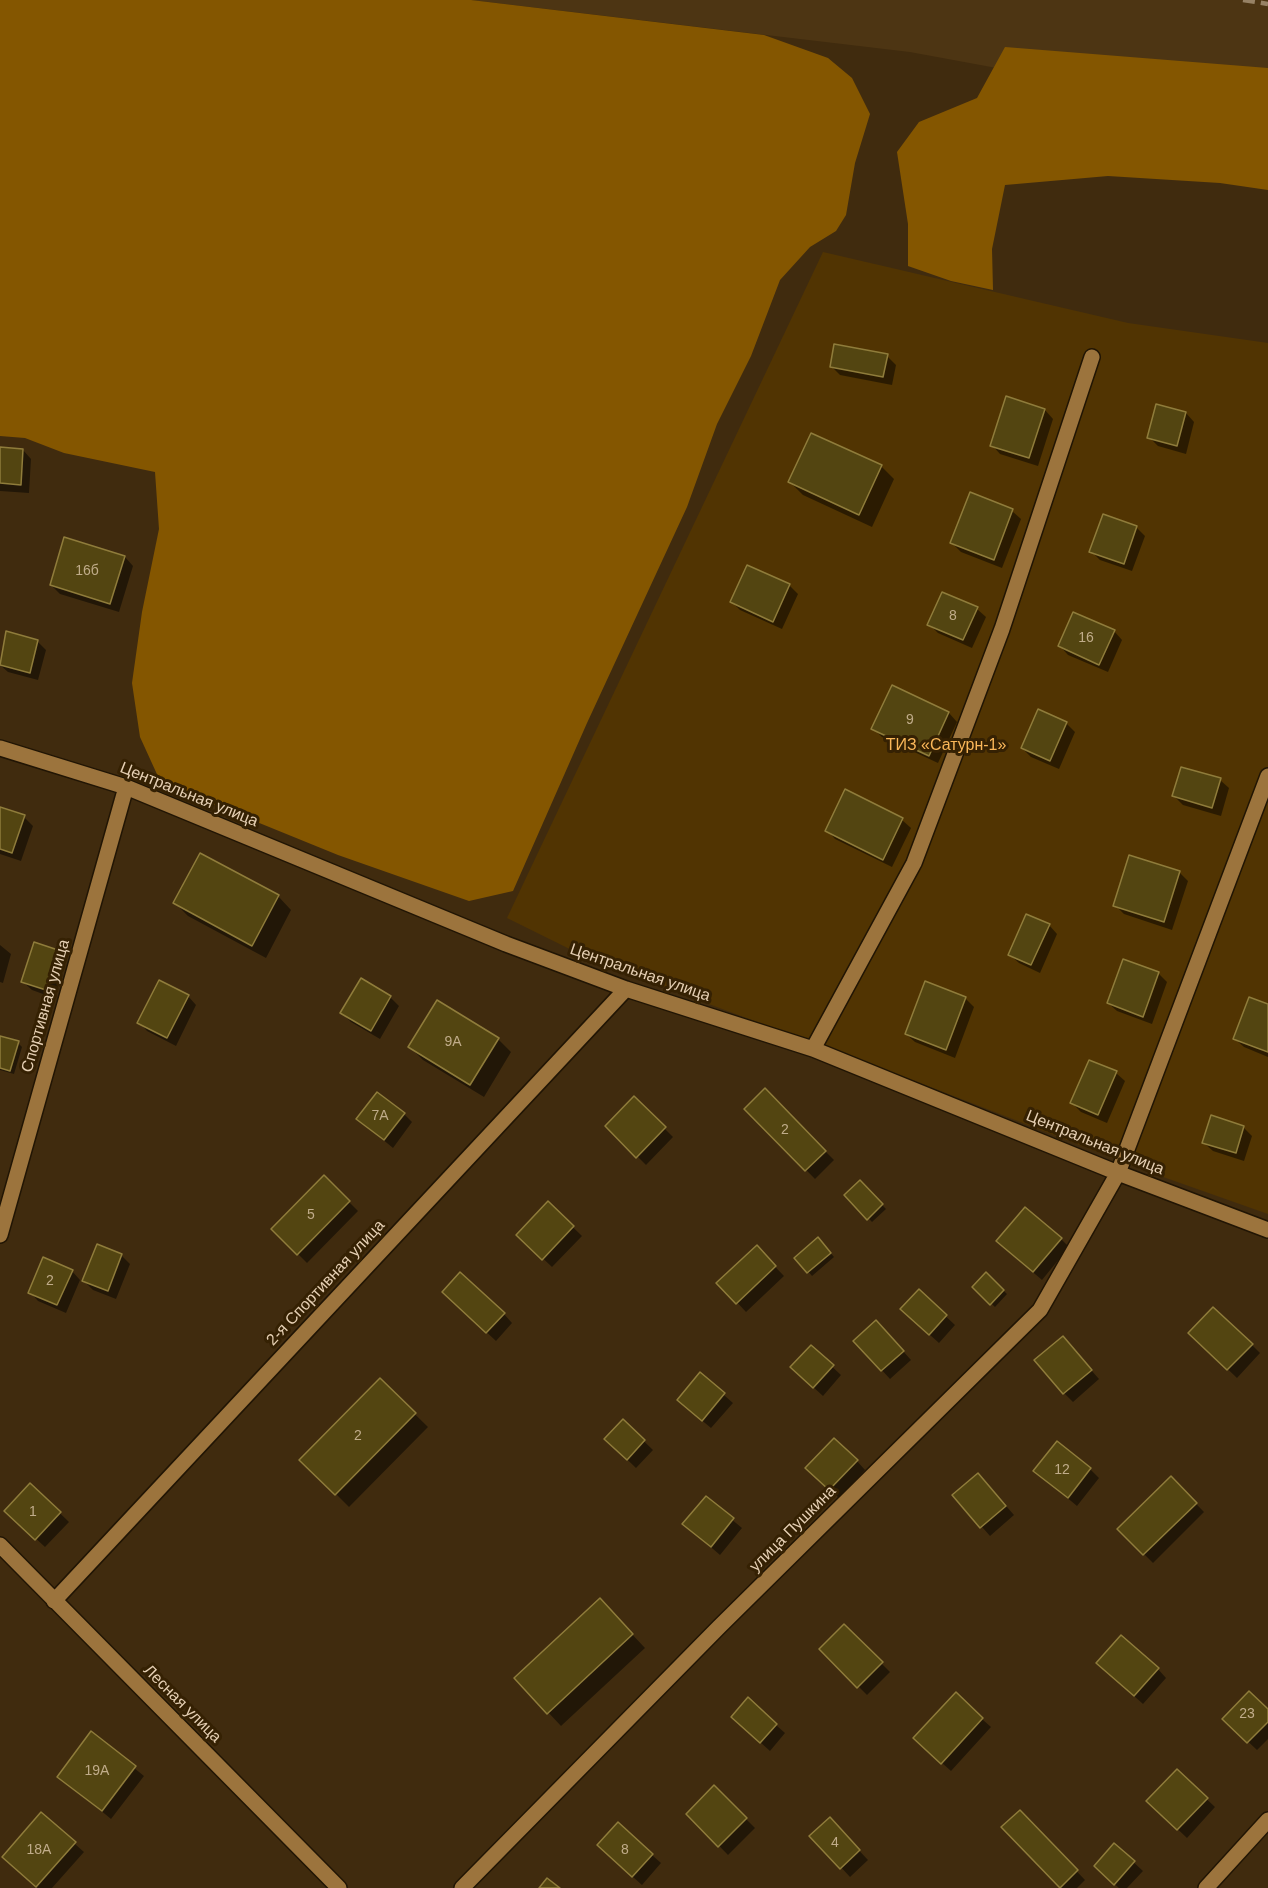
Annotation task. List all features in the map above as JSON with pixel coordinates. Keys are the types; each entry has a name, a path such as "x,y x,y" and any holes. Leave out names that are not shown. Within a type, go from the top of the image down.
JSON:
{"street":[{"path":"813,1049 914,863 1002,629 1092,357"},
{"name":"Центральная улица","path":"0,748 126,787 506,944 626,989 813,1049 1118,1173 1268,1230"},
{"name":"улица Пушкина","path":"462,1888 719,1627 1040,1310 1118,1173 1268,776"},
{"name":"Спортивная улица","path":"0,1235 126,787"},
{"name":"2-я Спортивная улица","path":"54,1601 626,989"},
{"name":"Лесная улица","path":"0,1545 339,1888"},
{"path":"1206,1888 1268,1820"}],"shaded area":[{"path":"0,0 471,0 764,35 828,58 852,78 870,114 855,163 846,215 836,231 810,247 780,280 751,356 717,424 687,507 587,723 513,891 469,901 338,855 161,783 140,737 132,683 142,612 159,529 155,472 64,453 25,438 0,436"},
{"path":"471,0 1268,0 1268,118 910,52"},
{"path":"1005,47 1268,68 1268,190 1220,183 1108,176 1005,185 992,249 993,290 951,281 908,266 908,224 897,152 919,122 977,98"}],"green space":[{"name":"ТИЗ «Сатурн-1»","path":"823,252 1128,323 1268,343 1268,1214 1149,1172 879,1067 598,963 507,918"}],"building":[{"path":"834,344 888,354 883,377 830,367"},
{"path":"1006,396 1045,409 1029,458 990,446"},
{"path":"1156,404 1186,412 1177,446 1147,438"},
{"path":"811,433 882,465 859,515 788,482"},
{"path":"0,447 23,449 21,485 0,483"},
{"path":"970,492 1013,509 994,560 950,543"},
{"path":"1103,514 1137,526 1124,564 1089,552"},
{"path":"64,537 125,556 110,604 50,585"},
{"path":"747,565 790,584 773,622 730,602"},
{"path":"942,592 978,607 963,640 927,625"},
{"path":"1073,612 1115,630 1099,665 1058,646"},
{"path":"6,631 38,640 30,673 0,665"},
{"path":"892,685 949,712 929,756 871,729"},
{"path":"1038,709 1067,722 1050,761 1021,748"},
{"path":"1181,767 1221,778 1212,808 1172,796"},
{"path":"845,789 903,818 883,860 825,831"},
{"path":"0,807 25,815 12,853 0,849"},
{"path":"200,853 279,895 252,946 173,903"},
{"path":"1129,855 1180,871 1164,922 1113,906"},
{"path":"1026,914 1050,924 1031,965 1008,955"},
{"path":"34,942 58,950 46,990 21,982"},
{"path":"1123,959 1159,972 1143,1017 1107,1003"},
{"path":"361,978 391,996 371,1031 340,1013"},
{"path":"159,980 189,995 167,1038 137,1023"},
{"path":"925,981 966,997 946,1050 905,1034"},
{"path":"1249,997 1268,1004 1268,1052 1233,1039"},
{"path":"437,1000 499,1038 470,1085 408,1047"},
{"path":"0,1036 19,1041 10,1071 0,1068"},
{"path":"1089,1060 1117,1071 1098,1115 1070,1103"},
{"path":"765,1088 826,1151 805,1171 744,1109"},
{"path":"377,1092 405,1113 384,1140 356,1119"},
{"path":"634,1096 666,1127 636,1158 605,1126"},
{"path":"1211,1115 1244,1126 1236,1153 1202,1143"},
{"path":"324,1175 350,1201 297,1255 271,1229"},
{"path":"860,1180 883,1204 867,1220 844,1195"},
{"path":"548,1201 574,1226 542,1260 516,1235"},
{"path":"1025,1207 1062,1238 1033,1272 996,1241"},
{"path":"818,1237 831,1253 807,1273 794,1258"},
{"path":"97,1244 122,1254 108,1291 82,1281"},
{"path":"757,1245 776,1266 736,1304 716,1283"},
{"path":"43,1257 73,1270 57,1305 28,1293"},
{"path":"460,1272 505,1313 486,1333 442,1292"},
{"path":"986,1272 1004,1290 990,1305 972,1287"},
{"path":"919,1289 947,1315 929,1335 900,1309"},
{"path":"1213,1307 1253,1344 1227,1370 1188,1333"},
{"path":"876,1320 904,1351 881,1371 853,1341"},
{"path":"1063,1336 1092,1370 1063,1394 1034,1360"},
{"path":"811,1345 834,1365 813,1388 790,1367"},
{"path":"700,1372 725,1393 702,1421 677,1400"},
{"path":"380,1378 416,1413 335,1495 299,1460"},
{"path":"623,1419 645,1440 627,1460 604,1439"},
{"path":"834,1438 858,1460 829,1490 805,1468"},
{"path":"1057,1441 1091,1468 1068,1498 1033,1471"},
{"path":"978,1473 1006,1506 980,1528 952,1495"},
{"path":"1171,1476 1197,1503 1143,1555 1117,1529"},
{"path":"30,1483 61,1512 35,1540 4,1511"},
{"path":"706,1496 734,1518 711,1547 682,1524"},
{"path":"600,1598 633,1634 547,1714 514,1678"},
{"path":"844,1624 883,1662 857,1688 819,1649"},
{"path":"1121,1635 1159,1668 1134,1696 1096,1663"},
{"path":"1249,1691 1268,1709 1268,1722 1247,1743 1222,1719"},
{"path":"956,1692 983,1718 941,1764 913,1738"},
{"path":"748,1697 777,1724 760,1743 731,1717"},
{"path":"91,1731 136,1766 102,1811 57,1777"},
{"path":"1177,1769 1208,1798 1177,1830 1146,1801"},
{"path":"714,1785 747,1818 718,1847 686,1814"},
{"path":"1020,1810 1078,1870 1060,1888 1001,1827"},
{"path":"41,1812 76,1842 36,1887 2,1857"},
{"path":"830,1817 860,1850 840,1869 809,1836"},
{"path":"618,1822 653,1854 632,1877 597,1845"},
{"path":"1114,1843 1135,1861 1114,1885 1094,1866"},
{"path":"547,1878 560,1888 539,1888"}],"railway":[{"path":"1243,0 1268,4"}]}
